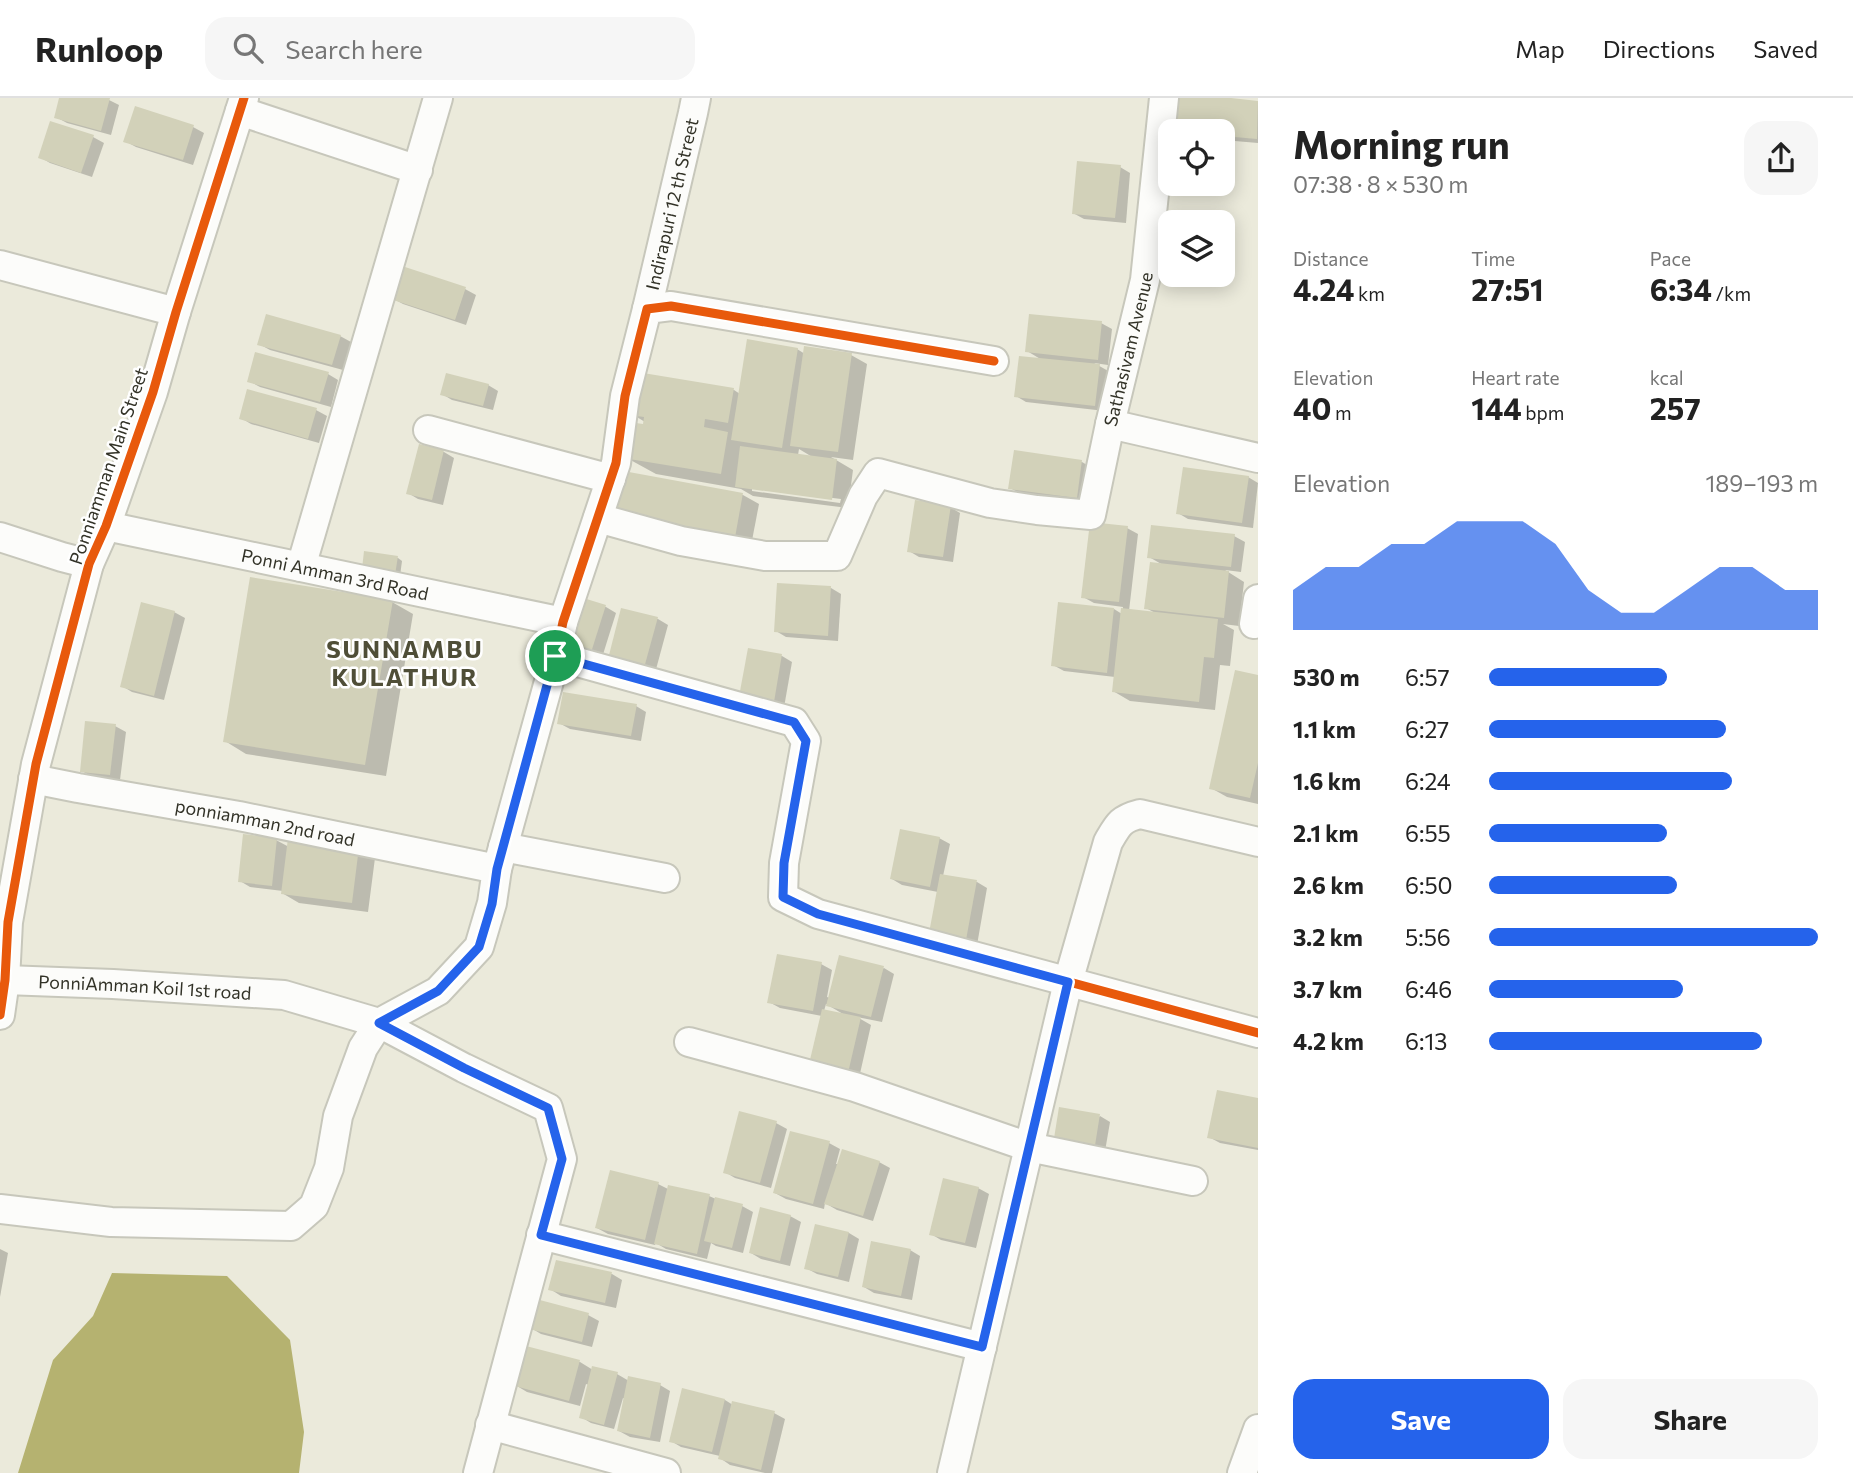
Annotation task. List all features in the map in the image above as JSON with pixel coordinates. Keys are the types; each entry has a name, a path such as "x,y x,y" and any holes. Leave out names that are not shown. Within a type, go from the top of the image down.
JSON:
{"street":[{"path":"301,568 438,98"},
{"name":"Indirapuri 12 th Street","path":"379,1023 438,991 479,947 563,622 616,463 625,396 696,98"},
{"name":"Sathasivam Avenue","path":"598,519 681,541 765,556 837,556 863,496 878,473 990,503 1091,515 1144,280 1164,98"},
{"path":"242,105 418,170"},
{"name":"Ponniamman Main Street","path":"0,1015 5,980 7,882 89,564 106,526 152,392 242,105"},
{"path":"0,265 176,312"},
{"path":"647,309 671,306 994,361"},
{"path":"1110,424 1258,458"},
{"path":"428,430 611,479"},
{"name":"Ponni Amman 3rd Road","path":"106,526 563,622"},
{"path":"0,537 89,564"},
{"path":"555,656 794,722 806,741 784,863 783,897 818,914 1258,1033"},
{"name":"ponniamman 2nd road","path":"33,779 239,816 500,858 665,878"},
{"path":"952,1473 1068,982 1108,842 1125,818 1140,814 1258,842"},
{"name":"PonniAmman Koil 1st road","path":"5,980 284,995 379,1023 548,1108 562,1159 478,1473"},
{"path":"0,1209 111,1222 291,1226 314,1206 329,1168 338,1116 363,1048 379,1023"},
{"path":"689,1042 855,1087 1029,1147 1194,1181"},
{"path":"541,1235 982,1347"},
{"path":"490,1425 666,1473"},
{"path":"1242,1473 1258,1429"}],"shaded area":[{"path":"112,1273 227,1276 290,1340 304,1432 299,1473 18,1473 53,1360 93,1316"}],"building":[{"path":"59,98 110,98 101,131 54,118"},
{"path":"1171,98 1258,101 1257,139 1235,137 1235,119 1173,119"},
{"path":"135,106 194,125 183,160 123,142"},
{"path":"50,121 94,135 81,173 38,158"},
{"path":"1077,161 1121,165 1115,218 1072,214"},
{"path":"402,266 466,287 455,320 390,299"},
{"path":"266,314 341,335 332,365 257,345"},
{"path":"1029,314 1102,321 1098,360 1025,352"},
{"path":"747,339 798,348 782,448 731,440"},
{"path":"804,346 852,353 838,452 790,446"},
{"path":"255,352 329,372 320,402 247,382"},
{"path":"1019,356 1100,364 1095,406 1014,397"},
{"path":"637,372 734,388 728,423 705,419 704,427 728,432 721,474 623,458 629,422 643,424 644,417 630,415"},
{"path":"446,373 489,384 483,406 440,395"},
{"path":"247,389 317,408 308,439 239,419"},
{"path":"419,444 444,450 432,500 406,494"},
{"path":"740,446 837,459 832,500 735,487"},
{"path":"1014,450 1082,460 1077,498 1008,489"},
{"path":"1183,467 1249,476 1242,523 1176,514"},
{"path":"618,470 743,493 734,543 609,520"},
{"path":"915,500 951,505 943,557 907,552"},
{"path":"1090,522 1128,526 1119,602 1081,598"},
{"path":"1151,525 1235,534 1231,567 1147,558"},
{"path":"364,551 398,556 395,575 362,569"},
{"path":"1150,562 1229,571 1224,618 1144,609"},
{"path":"250,577 393,600 365,765 223,742"},
{"path":"777,583 831,586 828,636 774,632"},
{"path":"580,597 606,605 588,662 563,654"},
{"path":"141,602 175,611 154,696 120,687"},
{"path":"1058,602 1114,608 1107,673 1051,666"},
{"path":"621,608 658,617 644,668 608,659"},
{"path":"1121,608 1218,619 1214,658 1204,657 1199,702 1112,692"},
{"path":"748,648 782,654 773,708 738,702"},
{"path":"1235,670 1258,675 1258,763 1250,798 1209,789"},
{"path":"563,692 637,704 631,736 557,724"},
{"path":"85,721 116,724 110,775 80,772"},
{"path":"900,829 940,837 930,887 890,879"},
{"path":"243,834 277,838 272,886 238,882"},
{"path":"288,838 359,847 352,903 281,894"},
{"path":"940,874 977,880 966,940 929,933"},
{"path":"777,954 822,962 813,1011 767,1003"},
{"path":"839,955 884,966 871,1017 826,1006"},
{"path":"822,1009 861,1017 848,1073 809,1064"},
{"path":"1217,1090 1258,1098 1258,1148 1207,1138"},
{"path":"1059,1107 1100,1114 1093,1158 1052,1151"},
{"path":"739,1111 777,1121 760,1183 723,1173"},
{"path":"790,1131 830,1141 813,1204 773,1193"},
{"path":"842,1149 880,1161 863,1216 824,1204"},
{"path":"610,1170 659,1182 645,1240 595,1228"},
{"path":"943,1178 979,1187 965,1243 929,1235"},
{"path":"668,1185 710,1194 697,1254 654,1244"},
{"path":"715,1197 743,1204 732,1248 704,1241"},
{"path":"760,1207 791,1215 780,1261 749,1253"},
{"path":"815,1224 849,1232 838,1277 804,1269"},
{"path":"871,1241 911,1249 901,1296 862,1287"},
{"path":"556,1260 612,1272 605,1303 548,1290"},
{"path":"536,1299 589,1313 582,1342 529,1329"},
{"path":"526,1346 580,1360 569,1401 515,1386"},
{"path":"592,1366 618,1372 604,1425 579,1418"},
{"path":"628,1376 661,1383 650,1438 617,1431"},
{"path":"682,1388 725,1399 712,1452 669,1442"},
{"path":"732,1401 775,1411 761,1470 718,1459"}],"cycle path":[{"path":"0,1015 8,922 36,764 89,564 106,526 153,392 244,98"},
{"path":"379,1023 438,991 479,947 563,622 616,463 625,396 647,309 671,306 994,361"},
{"path":"556,656 794,722 806,741 784,863 783,897 818,914 1258,1033"}],"district":[{"name":"SUNNAMBU KULATHUR","path":"405,662"}],"route":[{"path":"555,656 794,722 806,741 784,863 783,897 818,914 1068,982 982,1347 541,1235 562,1159 548,1108 379,1023 438,991 479,947 492,904 497,869 555,656"}]}
